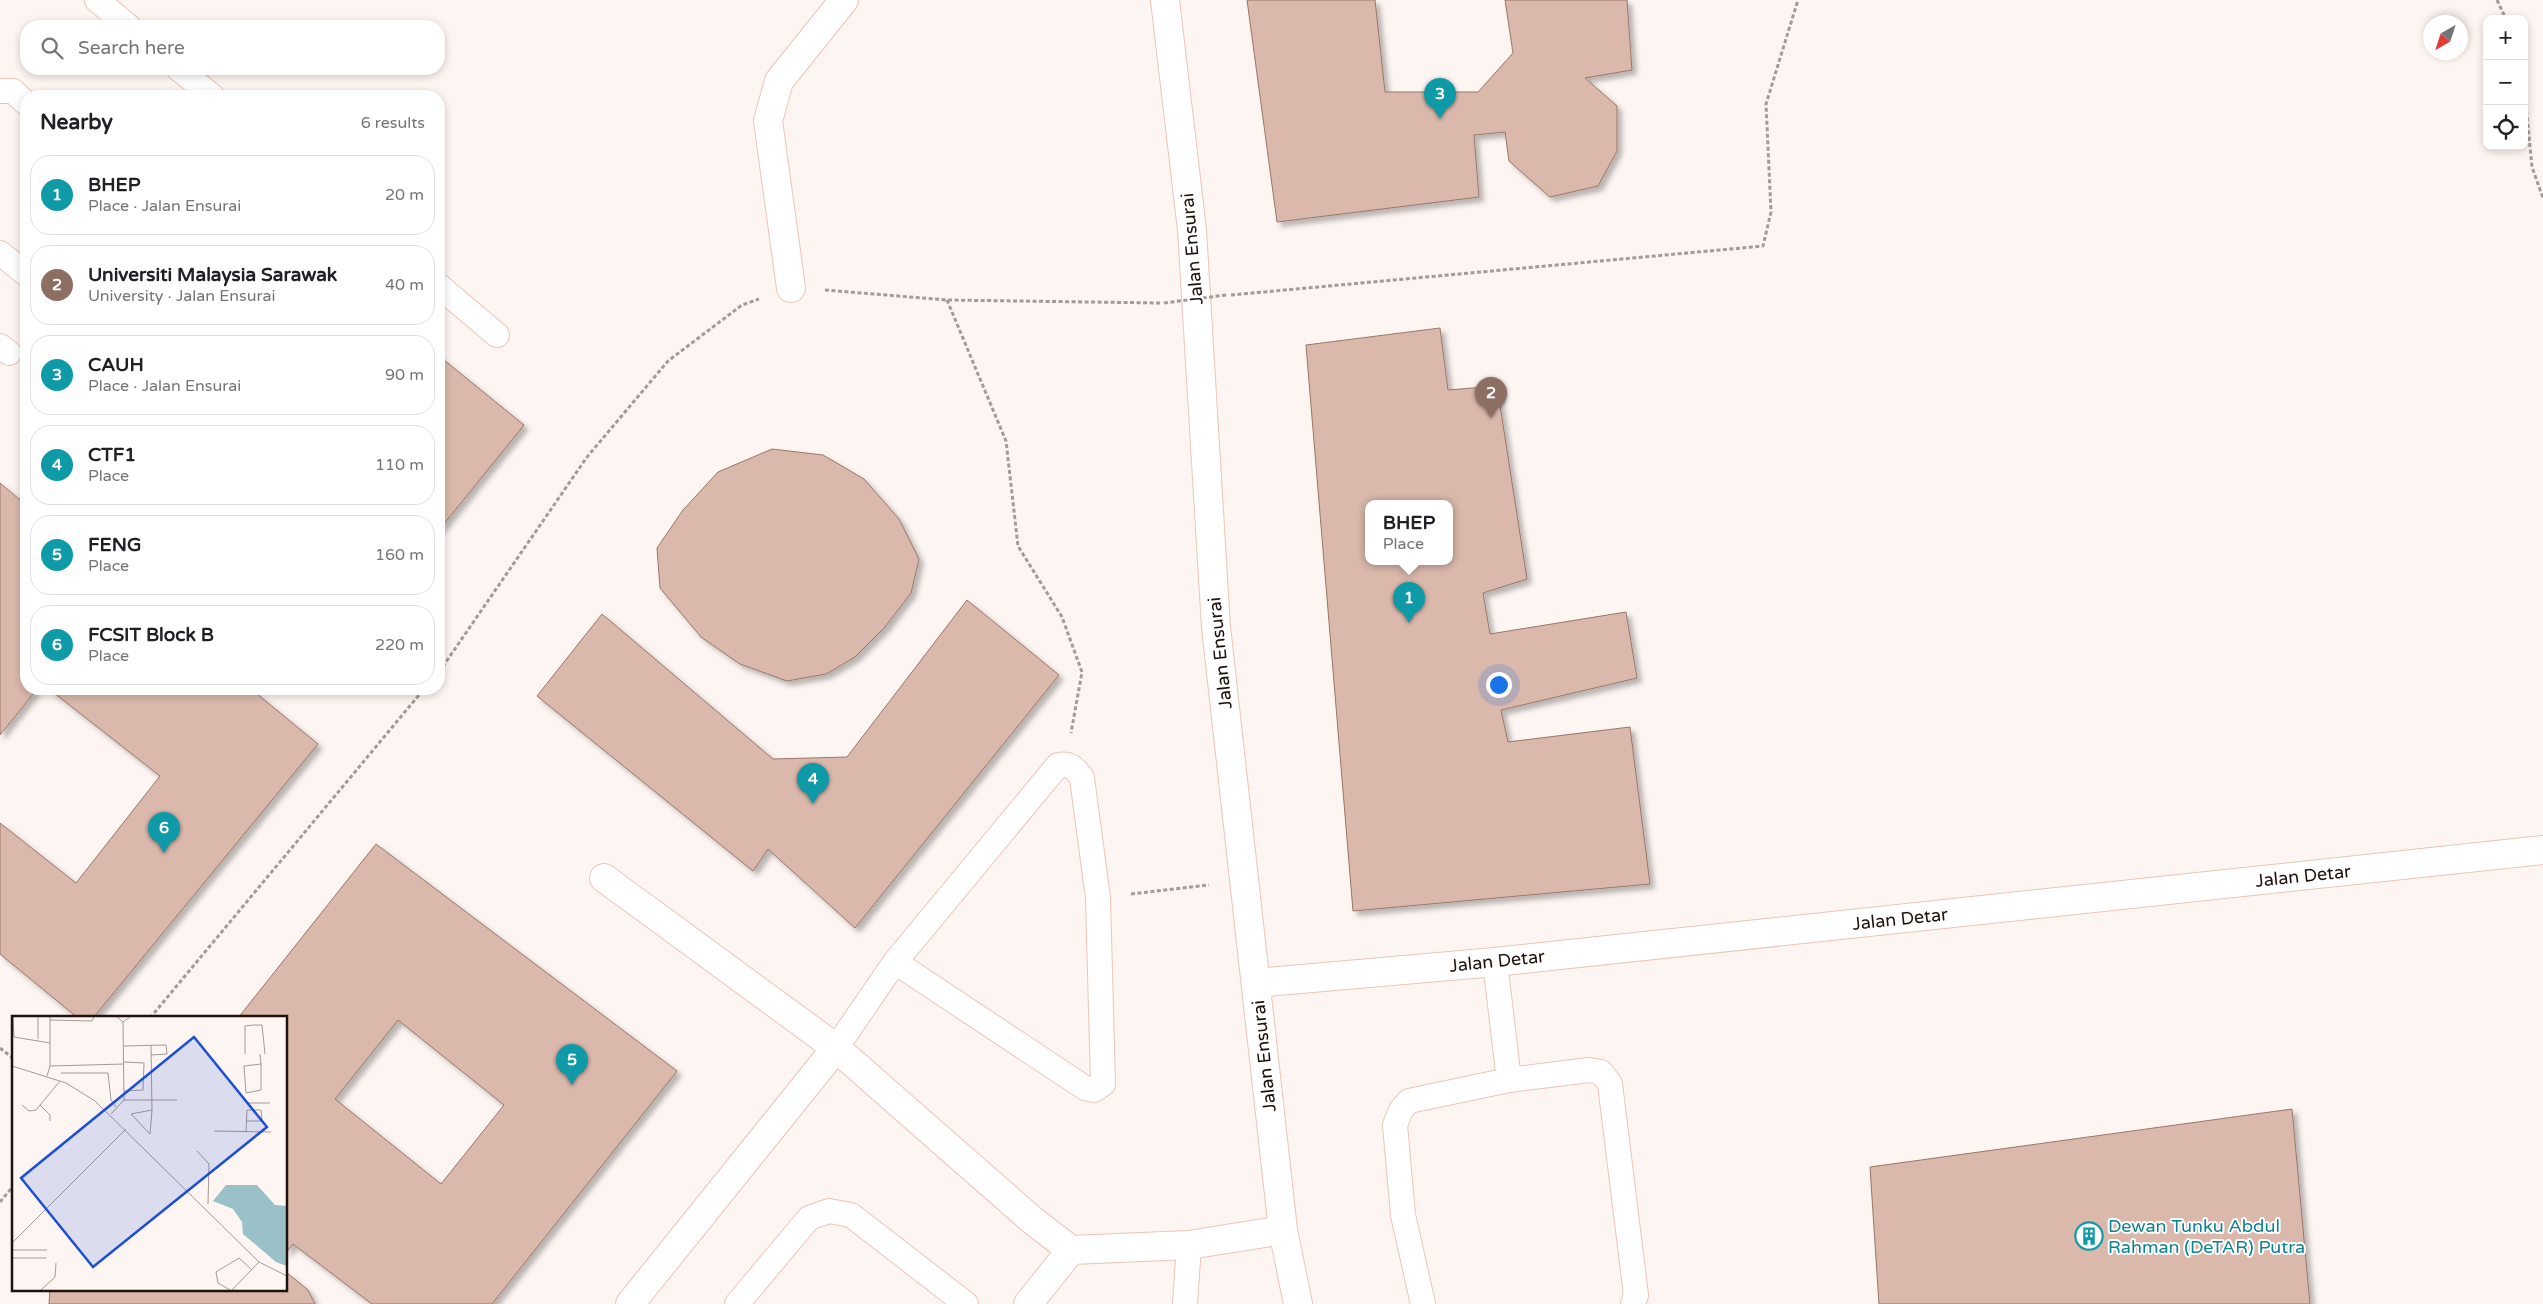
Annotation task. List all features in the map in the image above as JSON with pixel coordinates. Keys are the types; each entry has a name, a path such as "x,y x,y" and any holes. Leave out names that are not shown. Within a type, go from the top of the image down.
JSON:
{"street":[{"path":"791,288 768,121 779,81 844,0"},
{"name":"Jalan Ensurai","path":"1165,0 1192,230 1216,627 1283,1230 1298,1304"},
{"name":"Jalan Detar","path":"1256,983 1495,962 2543,850"},
{"path":"604,878 836,1048 1032,1220 1071,1250 1189,1245 1283,1230"},
{"path":"630,1304 836,1048"},
{"path":"1028,1304 1071,1250"}],"lane":[{"path":"97,0 121,20"},
{"path":"186,75 205,90"},
{"path":"0,90 13,91 20,97"},
{"path":"0,252 20,269"},
{"path":"445,291 497,335"},
{"path":"836,1048 895,962 1058,765 1066,764 1076,769 1082,778 1098,898 1103,1084 1094,1090 1085,1088 895,962"},
{"path":"1495,962 1508,1080"},
{"path":"1423,1304 1403,1215 1394,1125 1401,1110 1409,1101 1508,1080 1589,1070 1601,1072 1610,1084 1636,1295 1633,1304"},
{"path":"737,1304 809,1218 829,1211 851,1215 966,1304"},
{"path":"1185,1304 1189,1245"}],"path":[{"path":"445,663 588,457 668,361 742,305 791,288 947,300 1164,303 1763,246 1772,212 1766,104 1798,0"},
{"path":"2497,0 2504,15"},
{"path":"2526,105 2532,167 2543,198"},
{"path":"947,300 1006,441 1018,546 1062,617 1082,672 1066,764"},
{"path":"152,1016 419,695"},
{"path":"1098,898 1187,886 1245,882"},
{"path":"0,1048 12,1057"},
{"path":"0,1202 12,1187"}],"building":[{"path":"1247,0 1375,0 1385,92 1478,92 1513,53 1505,0 1627,0 1632,70 1585,78 1617,106 1617,151 1598,186 1550,197 1509,161 1505,132 1474,135 1479,197 1277,222"},
{"path":"1440,328 1448,390 1497,386 1527,579 1483,593 1490,634 1626,612 1637,678 1501,710 1508,742 1630,727 1650,884 1353,911 1306,345"},
{"path":"445,361 524,425 445,523"},
{"path":"772,449 823,455 864,479 899,519 919,559 911,593 885,627 855,657 826,674 787,681 740,664 701,637 660,588 657,548 683,510 718,472"},
{"path":"0,483 20,500 20,695 32,695 0,735"},
{"path":"967,600 1059,675 855,928 768,849 753,871 537,696 602,614 773,759 847,757"},
{"path":"57,695 258,695 318,744 95,1016 76,1016 0,954 0,823 76,883 160,776"},
{"path":"376,844 677,1071 492,1304 372,1304 293,1244 288,1250 288,1016 240,1016","holes":["398,1020 504,1105 441,1184 335,1099"]},
{"name":"Dewan Tunku Abdul Rahman (DeTAR) Putra","path":"2292,1109 2310,1304 1879,1304 1870,1167"},
{"path":"288,1274 308,1290 315,1304 49,1304 50,1292 288,1292"}],"place":[{"name":"CAUH","path":"1440,119"},
{"name":"Universiti Malaysia Sarawak","path":"1491,418"},
{"name":"BHEP","path":"1409,623"},
{"name":"CTF1","path":"813,804"},
{"name":"FCSIT Block B","path":"164,853"},
{"name":"FENG","path":"572,1085"},
{"name":"Dewan Tunku Abdul Rahman (DeTAR) Putra","path":"2089,1236"}]}
